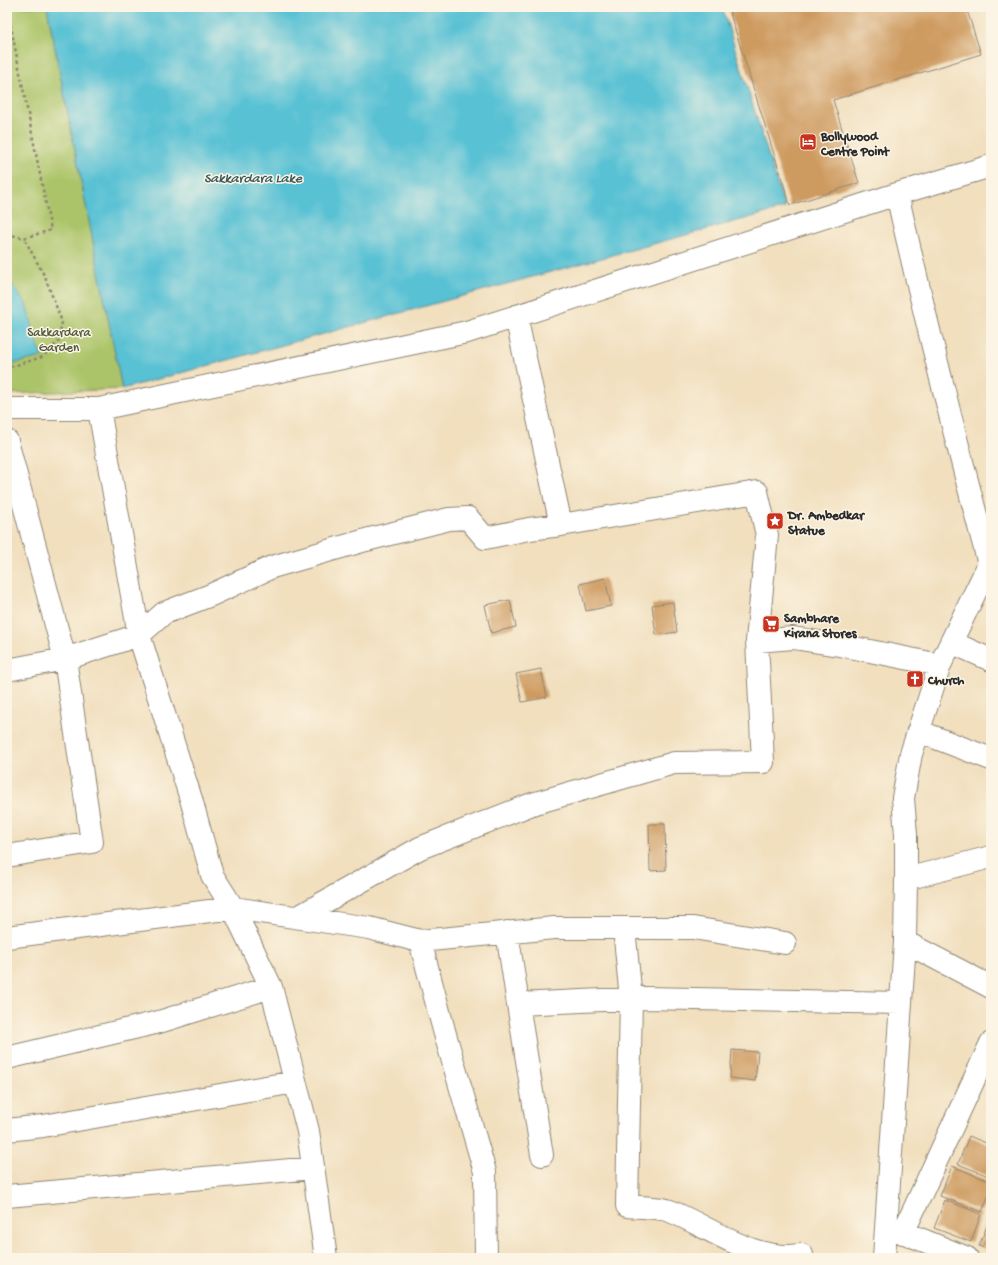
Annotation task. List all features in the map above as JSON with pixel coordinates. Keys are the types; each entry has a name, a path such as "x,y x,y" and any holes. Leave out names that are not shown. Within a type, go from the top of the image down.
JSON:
{"street":[{"path":"7,409 99,409 467,332 897,194 991,166"},
{"path":"894,1229 901,1002 905,942 906,835 903,798 911,754 940,665 990,564 920,293 897,194"},
{"path":"516,316 561,525"},
{"path":"99,409 139,635 191,799 212,875 233,908 271,987 308,1132 326,1258"},
{"path":"7,441 65,659 92,842 7,856"},
{"path":"7,670 65,659 139,635 164,613 211,595 272,567 366,540 449,519 468,518 485,538 529,529 757,492 767,535 757,641 763,762 674,763 532,804 420,848 298,917"},
{"path":"757,641 793,638 845,646 940,665"},
{"path":"951,642 991,660"},
{"path":"918,731 991,759"},
{"path":"906,879 991,857"},
{"path":"7,937 233,908 369,928 420,941 554,928 693,928 786,943"},
{"path":"624,928 631,999 627,1206 668,1210 759,1253 788,1257 802,1255"},
{"path":"506,932 542,1155"},
{"path":"420,941 485,1172 486,1258"},
{"path":"905,942 991,987"},
{"path":"7,1058 159,1022 271,987"},
{"path":"518,1004 631,999 901,1002"},
{"path":"884,1258 894,1229 991,1043"},
{"path":"7,1130 43,1126 295,1082"},
{"path":"7,1196 314,1168"},
{"path":"894,1229 967,1258"}],"path":[{"path":"7,8 51,230 24,238 7,234"},
{"path":"7,368 42,357 59,341 62,322 45,278 24,238"}],"green space":[{"name":"Sakkardara Garden","path":"7,7 47,7 122,389 7,394"}],"water":[{"name":"Sakkardara Lake","path":"47,7 722,7 785,208 122,389"},
{"path":"7,278 26,304 42,357 7,365"}],"building":[{"name":"Bollywood Centre Point","path":"728,7 966,7 981,54 833,100 859,183 790,205"},
{"path":"605,578 611,606 586,611 580,584"},
{"path":"510,600 516,627 491,633 485,605"},
{"path":"673,602 677,632 656,635 652,605"},
{"path":"541,669 547,697 522,702 516,674"},
{"path":"649,824 665,824 666,870 650,871"},
{"path":"732,1050 758,1052 755,1081 730,1078"},
{"path":"969,1136 991,1145 991,1177 958,1164"},
{"path":"952,1166 991,1182 991,1189 982,1212 940,1196"},
{"path":"945,1200 981,1214 971,1242 934,1228"},
{"path":"990,1218 991,1219 991,1251 979,1246"}],"place":[{"name":"Bollywood Centre Point","path":"808,142"},
{"name":"Dr. Ambedkar Statue","path":"775,521"},
{"name":"Sambhare Kirana Stores","path":"771,624"},
{"name":"Church","path":"915,679"}]}
